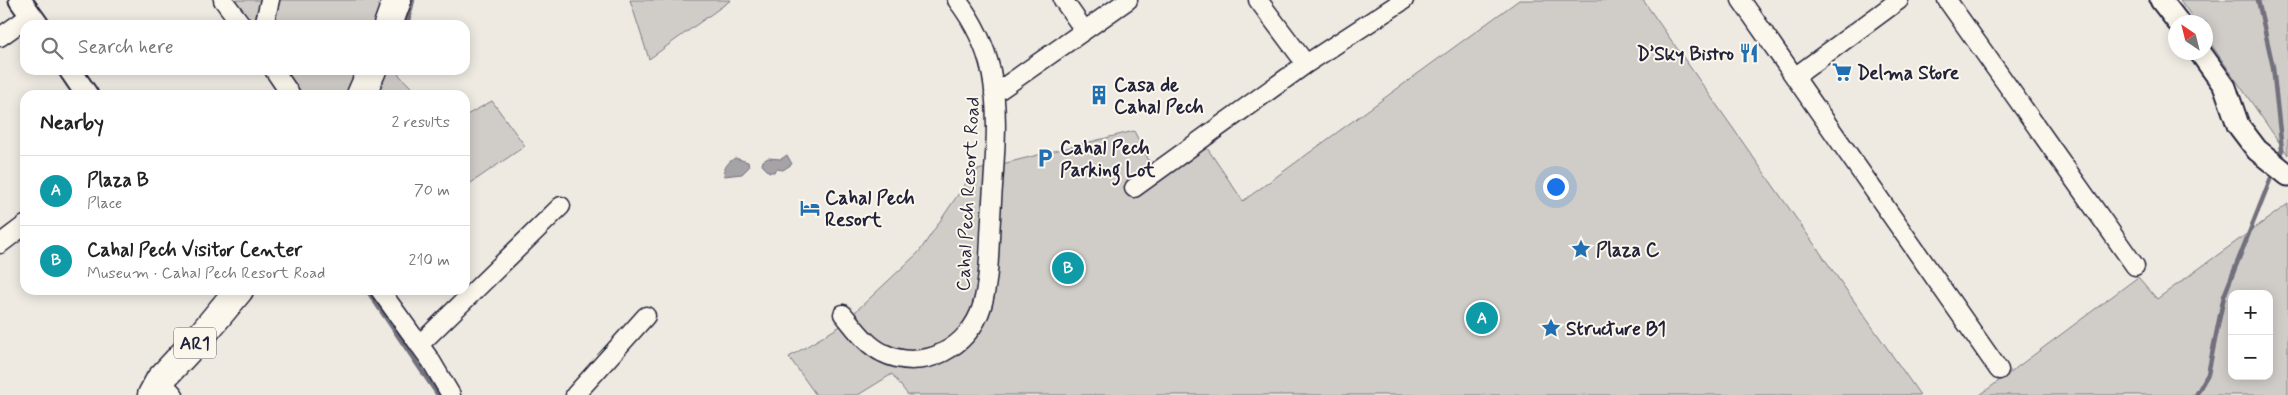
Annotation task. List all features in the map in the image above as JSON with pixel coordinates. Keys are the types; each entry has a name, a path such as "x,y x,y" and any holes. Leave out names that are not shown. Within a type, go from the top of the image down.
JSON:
{"highway":[{"path":"390,20 397,0"},
{"path":"363,90 370,75"},
{"name":"AR1","path":"162,390 233,295"}],"street":[{"path":"223,0 238,20"},
{"path":"265,20 270,0"},
{"name":"Cahal Pech Resort Road","path":"842,314 866,342 883,353 902,360 925,360 944,353 961,341 973,325 982,306 988,275 995,131 994,94 991,72 979,36 957,0"},
{"path":"1063,0 1084,30"},
{"path":"994,94 1128,0"},
{"path":"1258,0 1306,64"},
{"path":"1134,188 1306,64 1404,0"},
{"path":"1741,0 1796,76 1999,370"},
{"path":"1796,76 1899,0"},
{"path":"1947,0 2135,266"},
{"path":"2161,0 2173,15"},
{"path":"0,37 20,20"},
{"path":"2206,60 2225,88 2238,125 2257,150 2288,175"},
{"path":"73,75 84,90"},
{"path":"277,75 288,90"},
{"path":"419,345 561,206"},
{"path":"0,244 20,229"},
{"path":"384,295 451,395"},
{"path":"575,395 646,316"}],"shaded area":[{"path":"232,0 390,0 384,20 247,20"},
{"path":"630,0 731,0 649,59"},
{"path":"1519,0 1643,0 1920,395 908,395 892,374 858,395 816,395 789,357 839,327 919,252 974,171 1134,131 1157,177 1205,145 1243,201"},
{"path":"2180,0 2288,0 2288,155 2213,47 2213,15 2191,15"},
{"path":"288,75 362,75 355,90 299,90"},
{"path":"383,75 399,75 414,90 375,90"},
{"path":"492,101 525,146 470,184 470,113"},
{"path":"787,155 792,164 783,170 777,169 774,172 769,172 762,165 763,161 768,158 781,159"},
{"path":"735,158 748,162 749,167 742,174 724,176 726,166"},
{"path":"2288,204 2288,395 1980,395 2138,277 2157,299"}],"waterway":[{"path":"408,20 413,0"},
{"path":"2258,0 2273,67 2282,150 2278,159"},
{"path":"2196,395 2208,374 2224,296 2274,170"},
{"path":"370,295 438,395"}],"place":[{"name":"D’Sky Bistro","path":"1749,53"},
{"name":"Delma Store","path":"1842,72"},
{"name":"Casa de Cahal Pech","path":"1099,95"},
{"name":"Cahal Pech Parking Lot","path":"1045,158"},
{"name":"Cahal Pech Resort","path":"810,208"},
{"name":"Plaza C","path":"1581,249"},
{"name":"Cahal Pech Visitor Center","path":"1068,268"},
{"name":"Plaza B","path":"1482,318"},
{"name":"Structure B1","path":"1551,328"}]}
